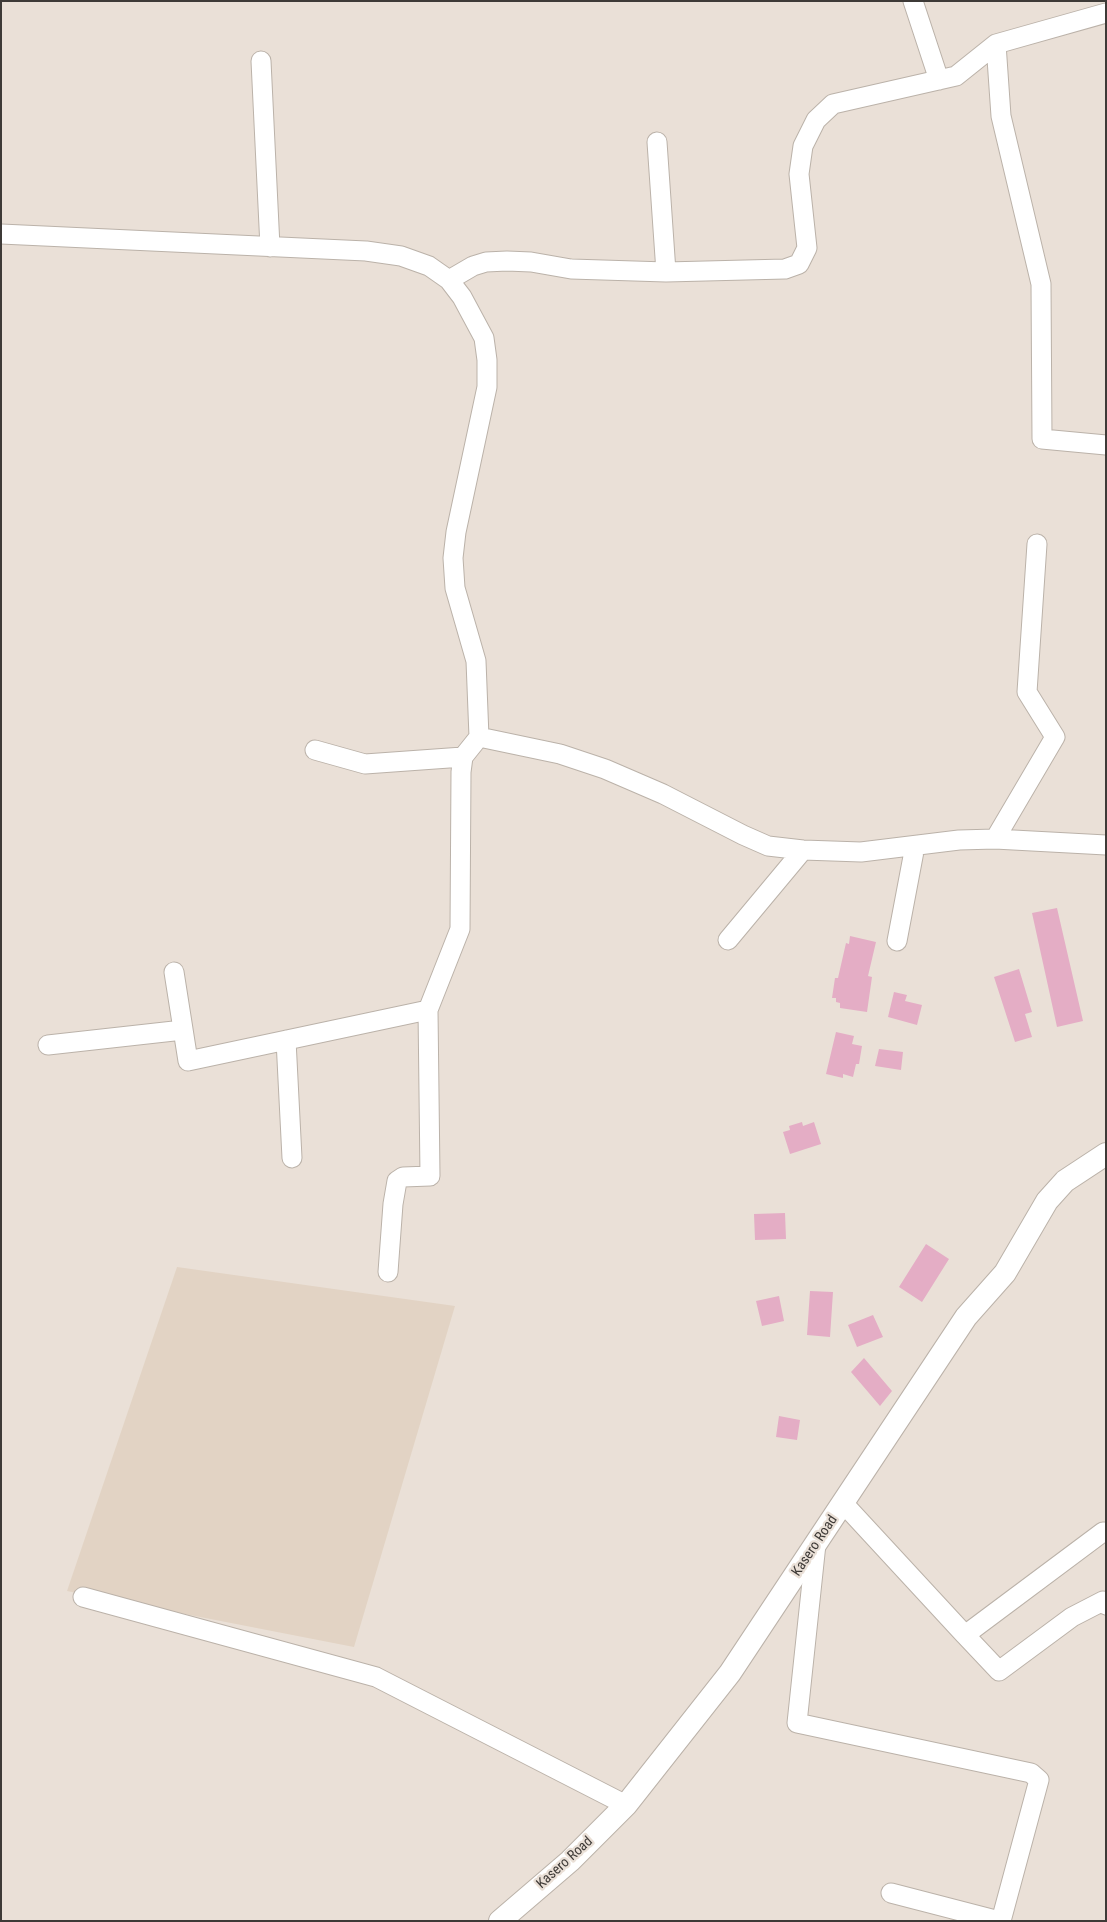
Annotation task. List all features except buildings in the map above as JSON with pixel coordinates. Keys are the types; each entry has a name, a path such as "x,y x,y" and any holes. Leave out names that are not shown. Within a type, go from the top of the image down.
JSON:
{"street":[{"path":"912,1 939,80"},
{"path":"449,280 473,266 486,262 506,261 531,262 571,269 666,272 785,268 799,264 807,248 798,174 803,146 816,120 833,104 956,76 996,44 1098,10"},
{"path":"996,44 1001,116 1041,284 1042,439 1106,445"},
{"path":"261,61 270,247"},
{"path":"657,142 666,272"},
{"path":"1,234 366,251 402,256 429,266 449,280 462,297 484,338 488,360 487,387 456,532 453,558 455,588 476,661 479,737 463,757 461,772 460,929 428,1010 430,1176 403,1177 397,1181 393,1204 388,1272"},
{"path":"995,839 1054,737 1026,692 1037,544"},
{"path":"479,737 560,754 605,769 663,794 768,846 802,850 861,852 959,840 995,839 1106,845"},
{"path":"315,750 365,764 463,757"},
{"path":"897,941 915,846"},
{"path":"728,940 802,850"},
{"path":"174,972 188,1061 428,1010"},
{"path":"48,1045 183,1030"},
{"path":"286,1040 292,1158"},
{"name":"Kasero Road","path":"500,1921 570,1862 626,1805 730,1673 966,1317 1005,1273 1047,1201 1065,1181 1106,1154"},
{"path":"843,1503 1000,1671 1072,1618 1103,1601 1106,1605"},
{"path":"965,1635 1103,1532"},
{"path":"816,1544 798,1723 1031,1772 1039,1780 1000,1921 891,1894"},
{"path":"83,1597 376,1677 626,1805"}],"shaded area":[{"path":"177,1267 455,1306 354,1647 67,1591"}]}
